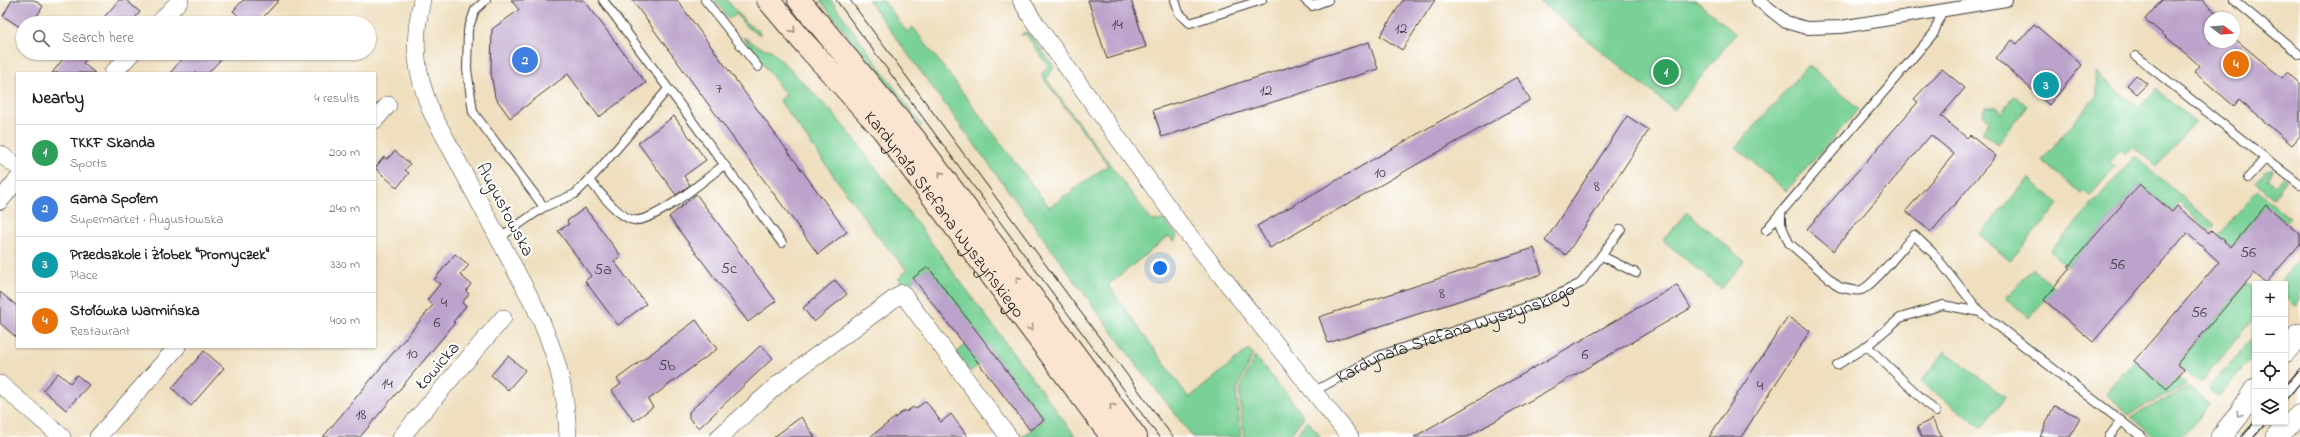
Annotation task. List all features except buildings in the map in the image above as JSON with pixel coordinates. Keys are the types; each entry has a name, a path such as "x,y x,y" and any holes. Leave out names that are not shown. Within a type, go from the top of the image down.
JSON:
{"main road":[{"name":"Kardynała Stefana Wyszyńskiego","path":"768,0 802,41 883,130 1112,437"},
{"name":"Kardynała Stefana Wyszyńskiego","path":"799,0 914,138 1136,437"}],"street":[{"name":"Augustowska","path":"422,0 415,42 417,66 423,92 432,113 534,305 560,370 567,411 568,437"},
{"name":"Kardynała Stefana Wyszyńskiego","path":"1021,0 1032,20 1154,189 1350,437"},
{"path":"1758,0 1786,22 1806,28 1841,27 1942,12 2006,0"},
{"path":"165,16 177,1"},
{"path":"114,72 125,60"},
{"path":"376,119 388,105"},
{"path":"0,154 16,165"},
{"path":"0,201 16,181"},
{"path":"719,437 782,381 902,293 1009,437"},
{"name":"Łowicka","path":"401,437 503,318"},
{"path":"2288,348 2300,334"},
{"path":"98,437 176,348"},
{"path":"0,384 62,437"},
{"path":"2221,437 2238,416 2252,394"},
{"path":"2276,437 2297,422"}],"lane":[{"path":"486,0 475,10 468,30 467,69 473,112 544,207"},
{"path":"603,0 782,243"},
{"path":"705,0 758,67"},
{"path":"1175,0 1179,13 1190,23 1262,0"},
{"path":"1305,0 1312,6 1328,0"},
{"path":"2234,0 2300,55"},
{"path":"1766,230 1934,33 1942,12"},
{"path":"2136,56 2265,159 2300,185"},
{"path":"499,238 544,207 574,194 589,180 668,89"},
{"path":"2248,178 2265,159"},
{"path":"589,180 615,209 633,220 648,219 724,165"},
{"path":"1781,213 1781,224 1789,243 1839,287 1861,290 1871,284 1914,235 1933,253 1980,312 2142,437"},
{"name":"Kardynała Stefana Wyszyńskiego","path":"1313,392 1378,356 1544,301 1581,283 1621,229"},
{"path":"1602,256 1636,273"},
{"path":"1837,365 1867,346 1900,318 1943,305 1980,312"},
{"path":"1867,346 1936,412"},
{"path":"2288,390 2300,376"},
{"path":"2109,437 2121,421"},
{"path":"2248,437 2258,425"}],"green space":[{"path":"715,0 727,0 745,22 759,31 760,35 746,27 737,14 729,19"},
{"path":"820,0 831,0 922,126 920,127"},
{"path":"868,0 883,0 907,32 913,27 1049,207 1108,165 1041,75 1048,66 1026,34 1021,35 1025,32 1030,34 1054,67 1046,79 1152,221 1163,220 1177,235 1174,242 1169,236 1108,285 1189,398 1249,349 1253,354 1236,392 1241,437 1193,437 1130,356"},
{"path":"1538,0 1695,0 1736,34 1674,110"},
{"path":"743,37 762,48 771,50 833,113 861,148 1076,437 1022,437 1044,419 993,353 970,372 956,353 979,334 915,279 908,284 902,284 899,278 907,270 876,234 779,100 786,95"},
{"path":"1809,65 1859,109 1786,191 1736,147"},
{"path":"2096,72 2138,108 2156,89 2196,122 2157,166 2134,146 2125,155 2120,150 2109,162 2115,167 2090,196 2083,191 2081,194 2042,160 2097,95"},
{"path":"2015,96 2027,106 1998,144 1982,132 1989,121 1983,114 1986,107 1996,107 2001,113"},
{"path":"2135,156 2215,225 2209,231 2180,203 2172,212 2140,184 2068,267 2051,251"},
{"path":"2273,169 2267,179 2275,185 2284,176 2286,181 2273,198 2255,183 2264,172"},
{"path":"2029,178 2059,204 2010,261 1980,235"},
{"path":"2257,191 2290,218 2286,222 2266,206 2229,249 2217,238"},
{"path":"1687,212 1744,261 1721,289 1663,240"},
{"path":"2300,258 2300,301 2296,306 2288,299 2288,281 2281,281"},
{"path":"2033,269 2055,288 2029,318 2006,298"},
{"path":"2247,282 2252,286 2252,320 2201,383 2177,364"},
{"path":"2252,338 2252,357 2218,397 2208,389"},
{"path":"1945,351 2005,397 1982,428 1921,382"},
{"path":"1255,356 1304,416 1289,437 1244,437 1239,392"},
{"path":"2134,361 2167,389 2177,377 2187,385 2128,415 2106,393"},
{"path":"2189,387 2210,405 2194,424 2180,437 2156,437 2131,417"},
{"path":"1307,420 1321,437 1295,437"}],"tram line":[{"path":"836,0 1159,437"},
{"path":"850,0 1173,437"},
{"path":"2288,382 2300,368"},
{"path":"2288,397 2300,383"},
{"path":"2241,437 2252,424"},
{"path":"2254,437 2264,425"}],"place":[{"name":"Gama Społem","path":"525,60"},
{"name":"Stołówka Warmińska","path":"2236,64"},
{"name":"TKKF Skanda","path":"1666,72"},
{"name":"Przedszkole i Żłobek \"Promyczek\"","path":"2046,85"}]}
